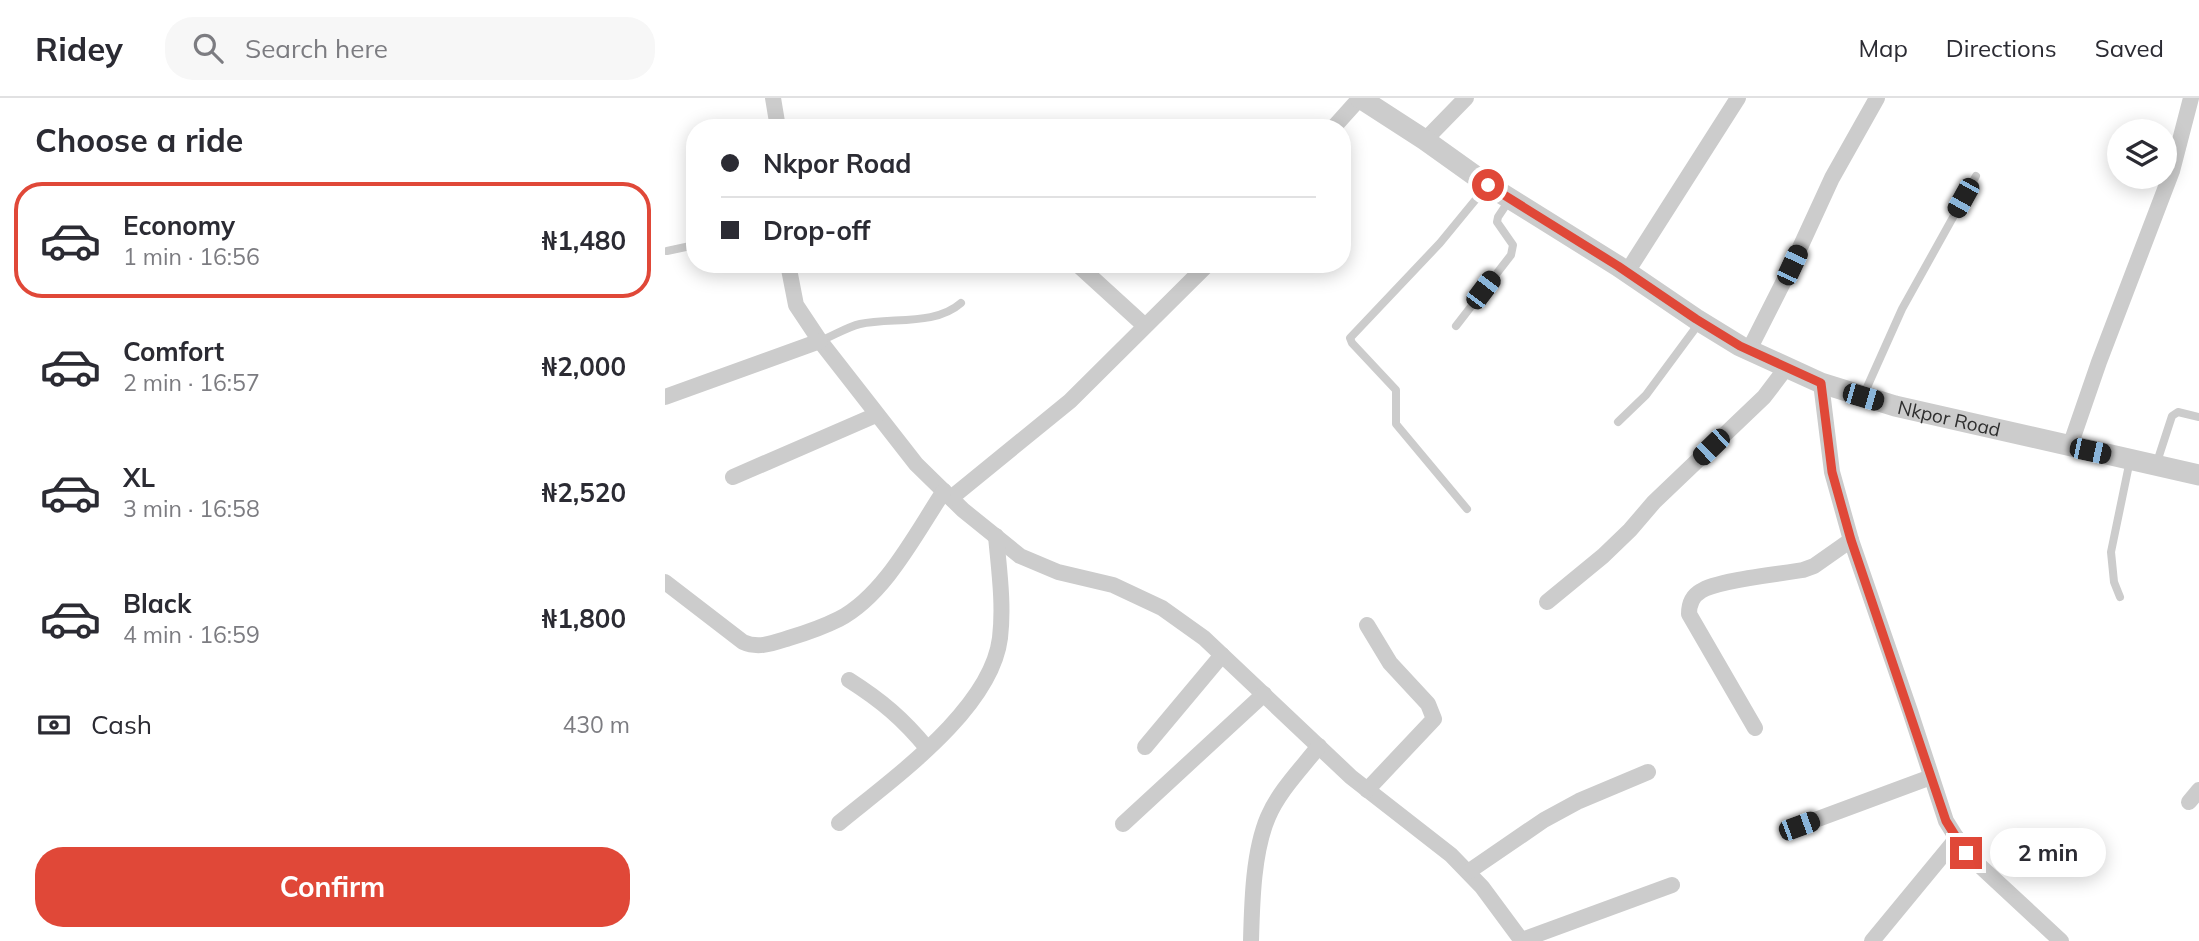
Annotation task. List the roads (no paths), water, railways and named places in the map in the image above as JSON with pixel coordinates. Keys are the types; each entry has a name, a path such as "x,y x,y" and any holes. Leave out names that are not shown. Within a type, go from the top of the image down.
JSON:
{"street":[{"path":"773,98 776,119"},
{"path":"1426,140 1467,98"},
{"path":"1627,272 1738,98"},
{"path":"1749,350 1832,178 1877,98"},
{"path":"2070,446 2172,171 2191,98"},
{"path":"1344,119 1366,100"},
{"name":"Nkpor Road","path":"1366,100 1488,185 1627,272 1700,322 1786,368 1863,397 2199,475"},
{"path":"790,273 796,305 820,341 916,464 947,495 1020,556 1058,572 1113,585 1162,608 1204,638 1367,790 1451,855 1482,887 1522,941 1672,885"},
{"path":"1086,273 1145,326"},
{"path":"665,582 743,642 752,646 766,645 803,634 841,618 874,592 947,495 1070,401 1199,273"},
{"path":"665,397 820,341"},
{"path":"1547,602 1630,530 1654,502 1764,397 1786,368"},
{"path":"1821,383 1832,472 1851,540 1946,821 1966,853 2061,941"},
{"path":"733,477 876,415"},
{"path":"839,823 927,748 966,709 989,673 1000,640 1002,598 996,536"},
{"path":"1755,728 1689,614 1693,598 1700,591 1714,585 1814,566 1851,540"},
{"path":"1367,625 1390,663 1428,705 1434,719 1367,790"},
{"path":"1145,747 1222,655"},
{"path":"849,681 879,699 904,721 927,748"},
{"path":"1123,824 1264,694"},
{"path":"1251,941 1253,901 1268,818 1280,796 1318,746"},
{"path":"1468,872 1567,807 1649,772"},
{"path":"1799,826 1931,777"},
{"path":"1872,941 1957,838"}],"lane":[{"path":"1863,397 1902,309 1976,176"},
{"path":"1467,509 1396,424 1396,390 1350,340 1353,332 1440,243 1488,185"},
{"path":"1456,326 1511,254 1513,245 1497,222 1510,199"},
{"path":"667,251 686,247"},
{"path":"820,341 859,324 940,314 961,303"},
{"path":"1618,422 1646,395 1700,322"},
{"path":"2156,465 2172,416 2178,412 2199,417"},
{"path":"2120,597 2112,573 2111,552 2131,460"}]}
